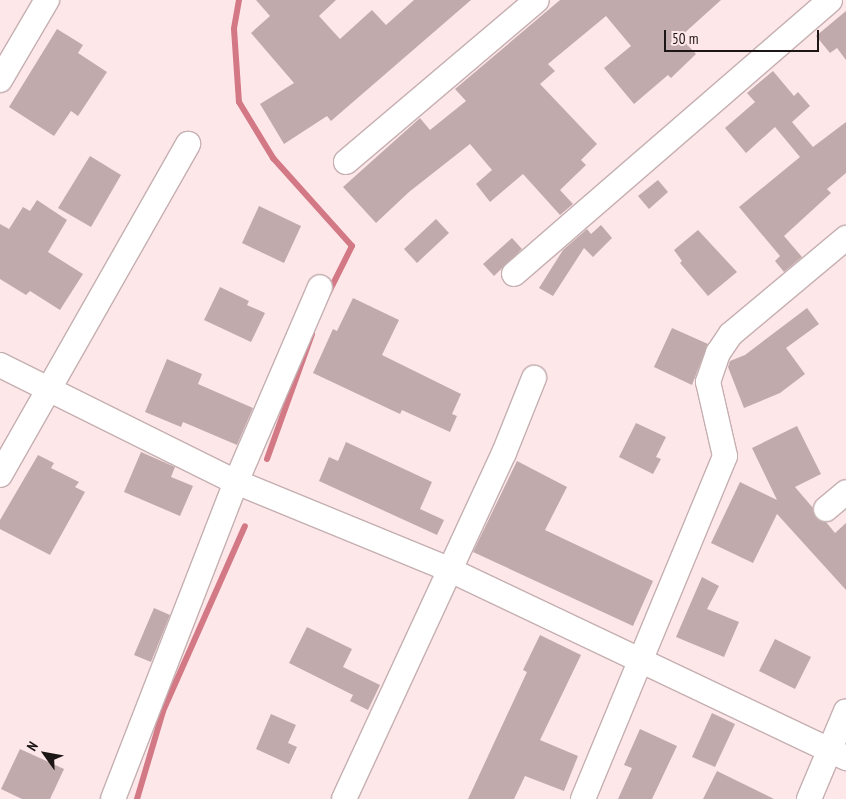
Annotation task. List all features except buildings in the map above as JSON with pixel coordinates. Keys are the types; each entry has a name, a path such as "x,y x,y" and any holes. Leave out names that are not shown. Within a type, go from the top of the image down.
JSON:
{"street":[{"path":"0,80 47,0"},
{"path":"346,162 537,0"},
{"path":"514,274 830,0"},
{"path":"0,475 188,144"},
{"path":"584,799 725,456 708,382 718,353 731,334 846,238"},
{"path":"113,799 236,482 320,287"},
{"path":"0,365 236,482 448,569 838,754"},
{"path":"344,799 448,569 504,453 534,378"},
{"path":"826,509 846,492"},
{"path":"809,799 838,754 846,711"}],"waterway":[{"path":"239,0 234,29 239,102 273,158 352,246 328,294"},
{"path":"267,459 312,334"},
{"path":"137,799 163,711 245,526"}]}
